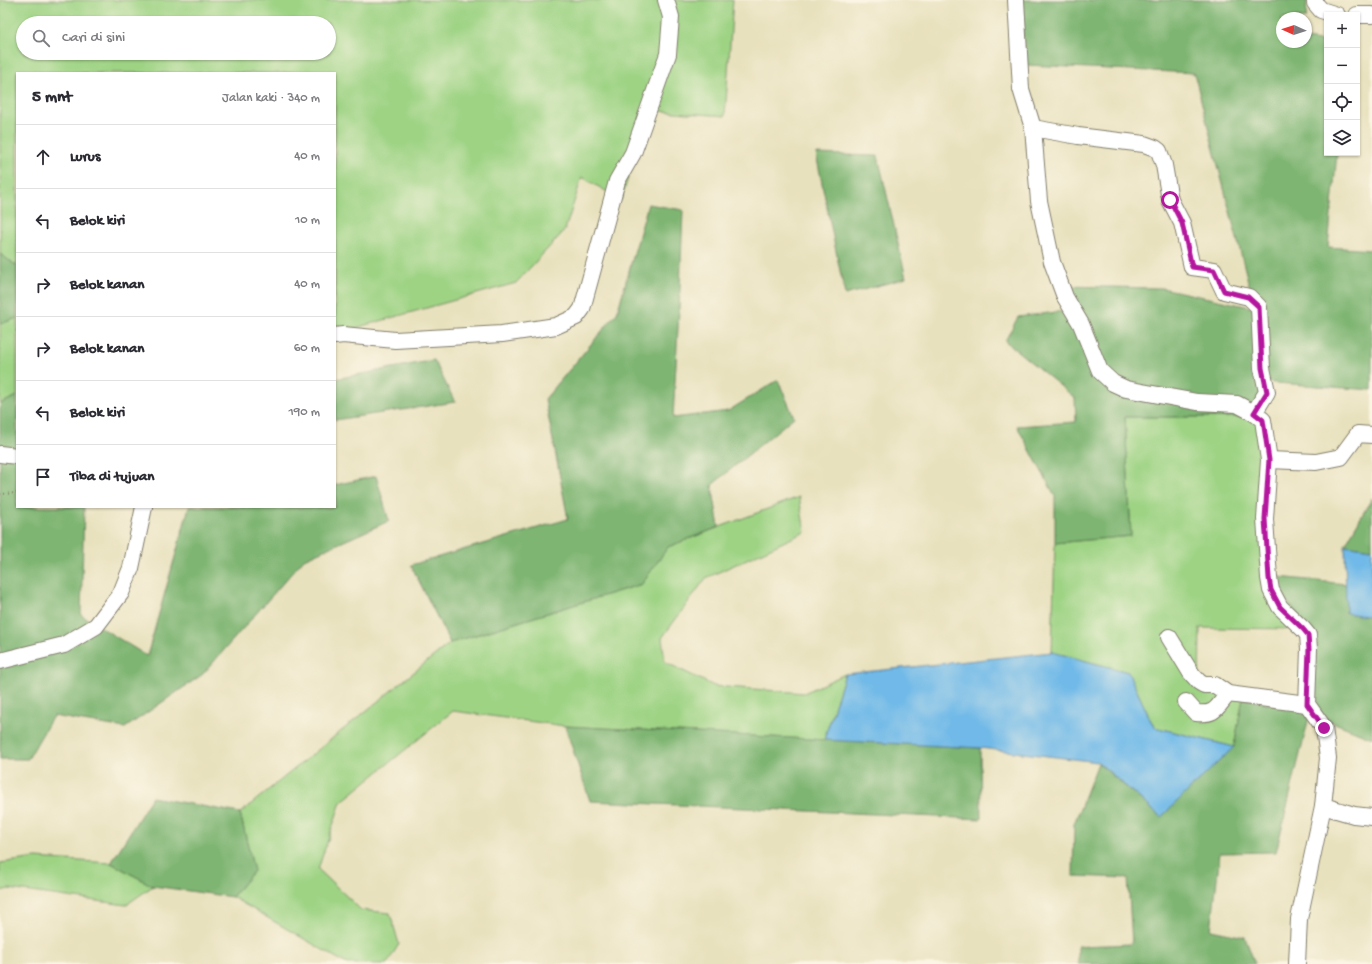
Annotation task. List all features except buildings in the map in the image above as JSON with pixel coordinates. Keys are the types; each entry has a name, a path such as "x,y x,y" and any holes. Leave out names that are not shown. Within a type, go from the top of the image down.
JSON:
{"street":[{"path":"336,336 343,335 395,340 502,334 556,326 576,317 582,309 617,181 633,153 668,54 671,17 666,0"},
{"path":"1016,0 1021,89 1033,128 1039,201 1052,262 1065,298 1081,324 1100,371 1113,383 1126,389 1196,402 1237,404 1254,413 1263,420 1269,460 1265,519 1271,590 1280,607 1308,635 1309,649 1307,704 1324,728 1328,758 1323,806 1299,919 1297,964"},
{"path":"1315,0 1315,3 1321,10 1327,12"},
{"path":"1360,15 1372,15"},
{"path":"1033,128 1078,136 1144,144 1159,151 1164,165 1170,200 1182,223 1192,267 1214,270 1224,291 1248,297 1259,307 1262,368 1267,392 1254,413"},
{"path":"1269,460 1316,462 1341,457 1358,434 1372,435"},
{"path":"0,454 16,456"},
{"path":"0,661 64,645 96,626 121,593 131,568 144,508"},
{"path":"1169,637 1191,673 1204,685 1215,685 1228,694 1307,704"},
{"path":"1186,702 1196,713 1207,714 1212,712 1228,694"},
{"path":"1323,806 1354,815 1372,817"}],"path":[{"path":"0,494 16,493"}],"green space":[{"path":"0,0 733,0 725,116 649,110 621,200 582,177 565,230 516,283 348,330 336,325 336,72 16,72 16,265 0,254"},
{"path":"1019,0 1307,0 1306,12 1276,12 1276,48 1312,48 1312,40 1324,42 1324,156 1337,156 1328,247 1372,250 1372,390 1262,382 1265,417 1125,417 1131,536 1055,543 1055,496 1017,426 1076,422 1075,398 1005,341 1018,317 1072,310 1063,286 1162,288 1255,308 1194,73 1026,65"},
{"path":"816,154 878,156 906,278 845,295"},
{"path":"648,204 683,210 673,418 728,411 778,380 794,417 712,485 719,527 668,547 642,584 450,643 411,565 568,519 545,399 617,313"},
{"path":"0,254 16,265 16,318 0,324"},
{"path":"16,318 16,396 0,404 0,324"},
{"path":"434,360 455,402 336,420 336,379"},
{"path":"16,396 16,508 84,508 81,615 147,656 189,508 336,508 336,485 376,476 389,521 304,559 203,674 125,728 53,716 28,759 0,759 0,404"},
{"path":"1125,417 1265,417 1269,576 1308,629 1200,628 1199,689 1243,698 1234,747 1154,727 1128,672 1052,652 1055,543 1131,536"},
{"path":"799,497 805,532 706,578 662,638 665,662 714,686 804,693 845,674 824,740 565,726 453,711 341,802 318,869 361,910 390,913 399,944 387,964 347,964 232,897 254,871 240,813 450,643 642,584 667,547"},
{"path":"1372,498 1372,549 1345,545"},
{"path":"1269,576 1346,584 1346,613 1372,617 1372,738 1310,713 1276,852 1220,853 1211,930 1245,937 1255,964 1078,964 1078,946 1132,944 1128,878 1073,876 1074,824 1098,763 1161,817 1234,747 1243,698 1310,712 1308,629"},
{"path":"565,726 980,748 981,819 590,801"},
{"path":"152,797 240,813 254,871 232,897 153,886 111,863"},
{"path":"36,858 111,863 153,886 126,905 9,889 0,891 0,863"}],"water":[{"path":"1345,545 1372,549 1372,617 1346,613"},
{"path":"1052,652 1128,672 1154,727 1234,747 1161,817 1098,762 980,748 824,740 845,674"}],"route":[{"path":"1170,200 1182,223 1192,267 1214,270 1224,291 1248,297 1259,307 1262,368 1267,392 1254,413 1263,420 1269,460 1265,519 1269,578 1271,590 1280,607 1308,635 1309,649 1307,704 1324,728"}]}
